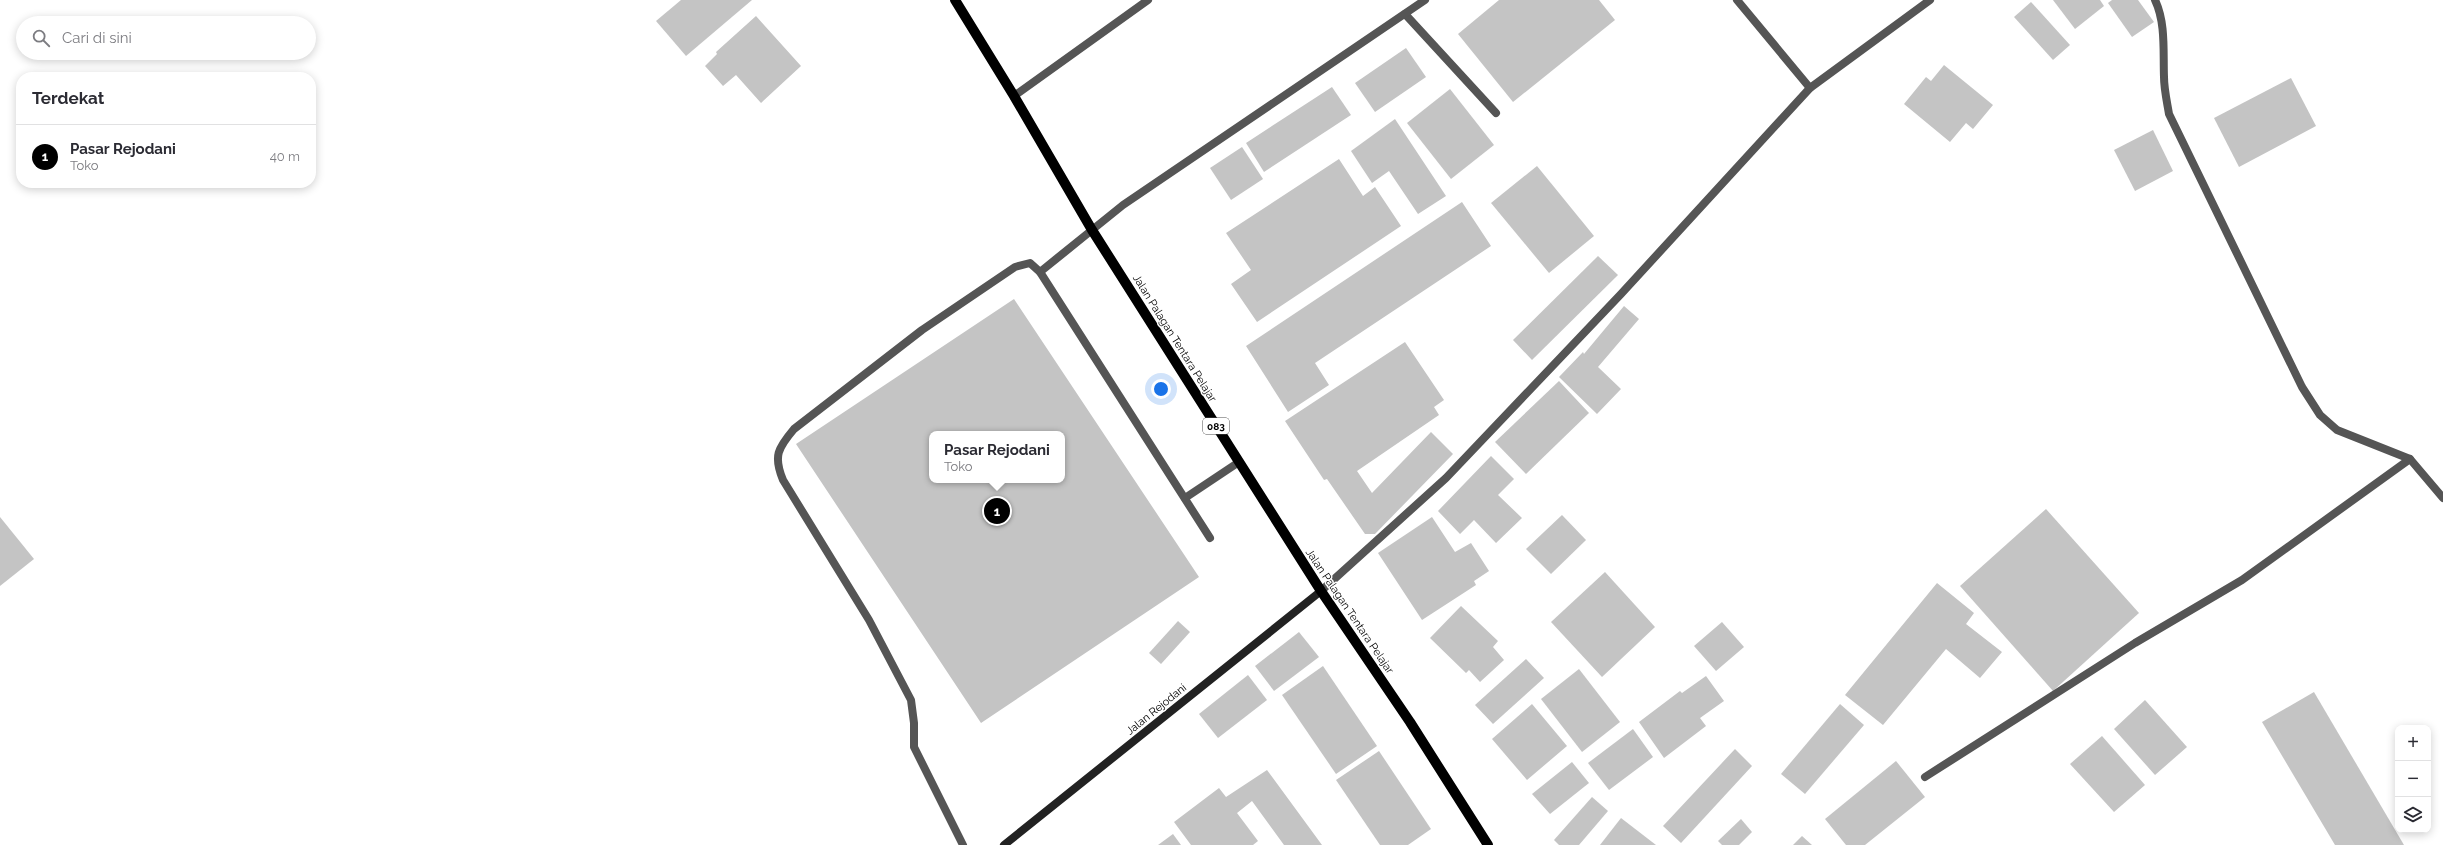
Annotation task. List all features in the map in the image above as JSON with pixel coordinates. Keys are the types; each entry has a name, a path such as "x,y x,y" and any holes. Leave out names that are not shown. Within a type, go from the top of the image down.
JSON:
{"main road":[{"name":"Jalan Palagan Tentara Pelajar","path":"955,0 1014,96 1092,230 1321,591 1410,722 1488,845"},
{"name":"Jalan Rejodani","path":"1004,845 1321,591"}],"street":[{"path":"1014,96 1148,0"},
{"path":"1040,272 1123,205 1425,0"},
{"path":"1737,0 1810,88"},
{"path":"1321,591 1446,478 1621,294 1810,88 1930,0"},
{"path":"2154,0 2162,32 2164,79 2169,114 2302,387 2320,415 2336,430 2410,459 2443,498"},
{"path":"1405,14 1496,113"},
{"path":"963,845 914,747 914,723 911,700 870,620 783,480 776,463 781,445 794,429 922,330 1015,267 1030,263 1040,272 1210,538"},
{"path":"1925,777 2135,642 2242,580 2410,459"},
{"path":"1185,498 1239,462"}],"building":[{"path":"681,0 752,0 686,56 656,21"},
{"path":"1499,0 1599,0 1615,20 1513,102 1458,34"},
{"path":"2053,0 2100,0 2104,6 2075,29"},
{"path":"2112,0 2138,0 2154,22 2132,37 2108,3"},
{"path":"2031,2 2070,45 2053,60 2014,17"},
{"path":"756,16 801,66 761,103 736,75 723,86 705,66 717,54 716,52"},
{"path":"1406,48 1426,77 1375,112 1355,83"},
{"path":"1944,65 1993,105 1973,129 1966,123 1950,142 1904,104 1926,77 1931,81"},
{"path":"2291,78 2316,126 2239,167 2214,118"},
{"path":"1332,87 1351,115 1264,172 1246,143"},
{"path":"1450,89 1494,145 1451,179 1407,123"},
{"path":"1395,119 1446,196 1418,214 1389,171 1372,183 1351,151"},
{"path":"2153,130 2173,171 2135,191 2114,150"},
{"path":"1242,147 1263,179 1231,200 1210,168"},
{"path":"1339,159 1363,196 1375,187 1401,226 1257,322 1231,284 1251,270 1226,233"},
{"path":"1537,166 1594,236 1549,273 1491,203"},
{"path":"1462,202 1491,246 1315,363 1329,385 1288,412 1246,346"},
{"path":"1598,256 1618,275 1532,360 1513,340"},
{"path":"1014,299 1199,577 981,723 796,444"},
{"path":"1624,306 1639,319 1598,367 1621,389 1597,414 1559,377 1583,352 1584,354"},
{"path":"1405,342 1444,400 1434,407 1439,415 1357,471 1372,493 1431,432 1453,454 1375,534 1365,534 1327,479 1324,480 1285,421"},
{"path":"1559,381 1589,413 1526,474 1495,442"},
{"path":"1491,456 1514,479 1498,495 1522,518 1496,543 1474,520 1460,534 1438,511"},
{"path":"2046,509 2139,613 2053,691 1960,586"},
{"path":"1562,515 1586,540 1551,574 1526,549"},
{"path":"0,517 34,559 0,586"},
{"path":"1432,517 1455,552 1471,543 1489,571 1474,581 1476,585 1422,620 1378,553"},
{"path":"1605,572 1655,627 1602,677 1551,622"},
{"path":"1937,583 1974,613 1966,624 2002,652 1980,678 1946,649 1883,725 1845,695"},
{"path":"1461,606 1498,641 1493,647 1504,660 1480,682 1469,670 1466,673 1430,638"},
{"path":"1178,621 1190,632 1161,664 1149,653"},
{"path":"1722,622 1744,647 1716,671 1694,646"},
{"path":"1299,632 1319,657 1274,691 1255,666"},
{"path":"1526,659 1544,678 1493,724 1475,705"},
{"path":"1323,666 1377,746 1336,774 1282,695"},
{"path":"1579,669 1620,722 1582,752 1541,699"},
{"path":"1248,675 1267,700 1218,738 1199,714"},
{"path":"1706,676 1724,701 1700,718 1706,726 1664,758 1639,722 1680,691 1682,693"},
{"path":"2314,692 2395,830 2395,833 2397,833 2404,845 2335,845 2262,722"},
{"path":"2145,700 2187,747 2155,775 2114,729"},
{"path":"1532,704 1567,746 1527,780 1492,739"},
{"path":"1840,704 1864,725 1805,794 1781,774"},
{"path":"1633,729 1653,757 1609,790 1588,763"},
{"path":"2102,736 2145,785 2114,812 2070,764"},
{"path":"1735,749 1752,766 1681,843 1663,826"},
{"path":"1379,751 1431,829 1408,845 1380,845 1336,780"},
{"path":"1896,761 1925,797 1865,845 1846,845 1825,819"},
{"path":"1572,762 1589,783 1550,814 1532,794"},
{"path":"1267,770 1322,845 1284,845 1252,801 1237,813 1258,841 1253,845 1191,845 1174,822 1219,788 1226,797"},
{"path":"1592,797 1608,811 1579,845 1559,845 1554,840"},
{"path":"1621,818 1656,845 1600,845"},
{"path":"1741,819 1752,832 1739,845 1722,845 1718,841"},
{"path":"1173,834 1181,845 1158,845"},
{"path":"1802,836 1812,845 1793,845"}],"place":[{"name":"Pasar Rejodani","path":"997,511"}]}
